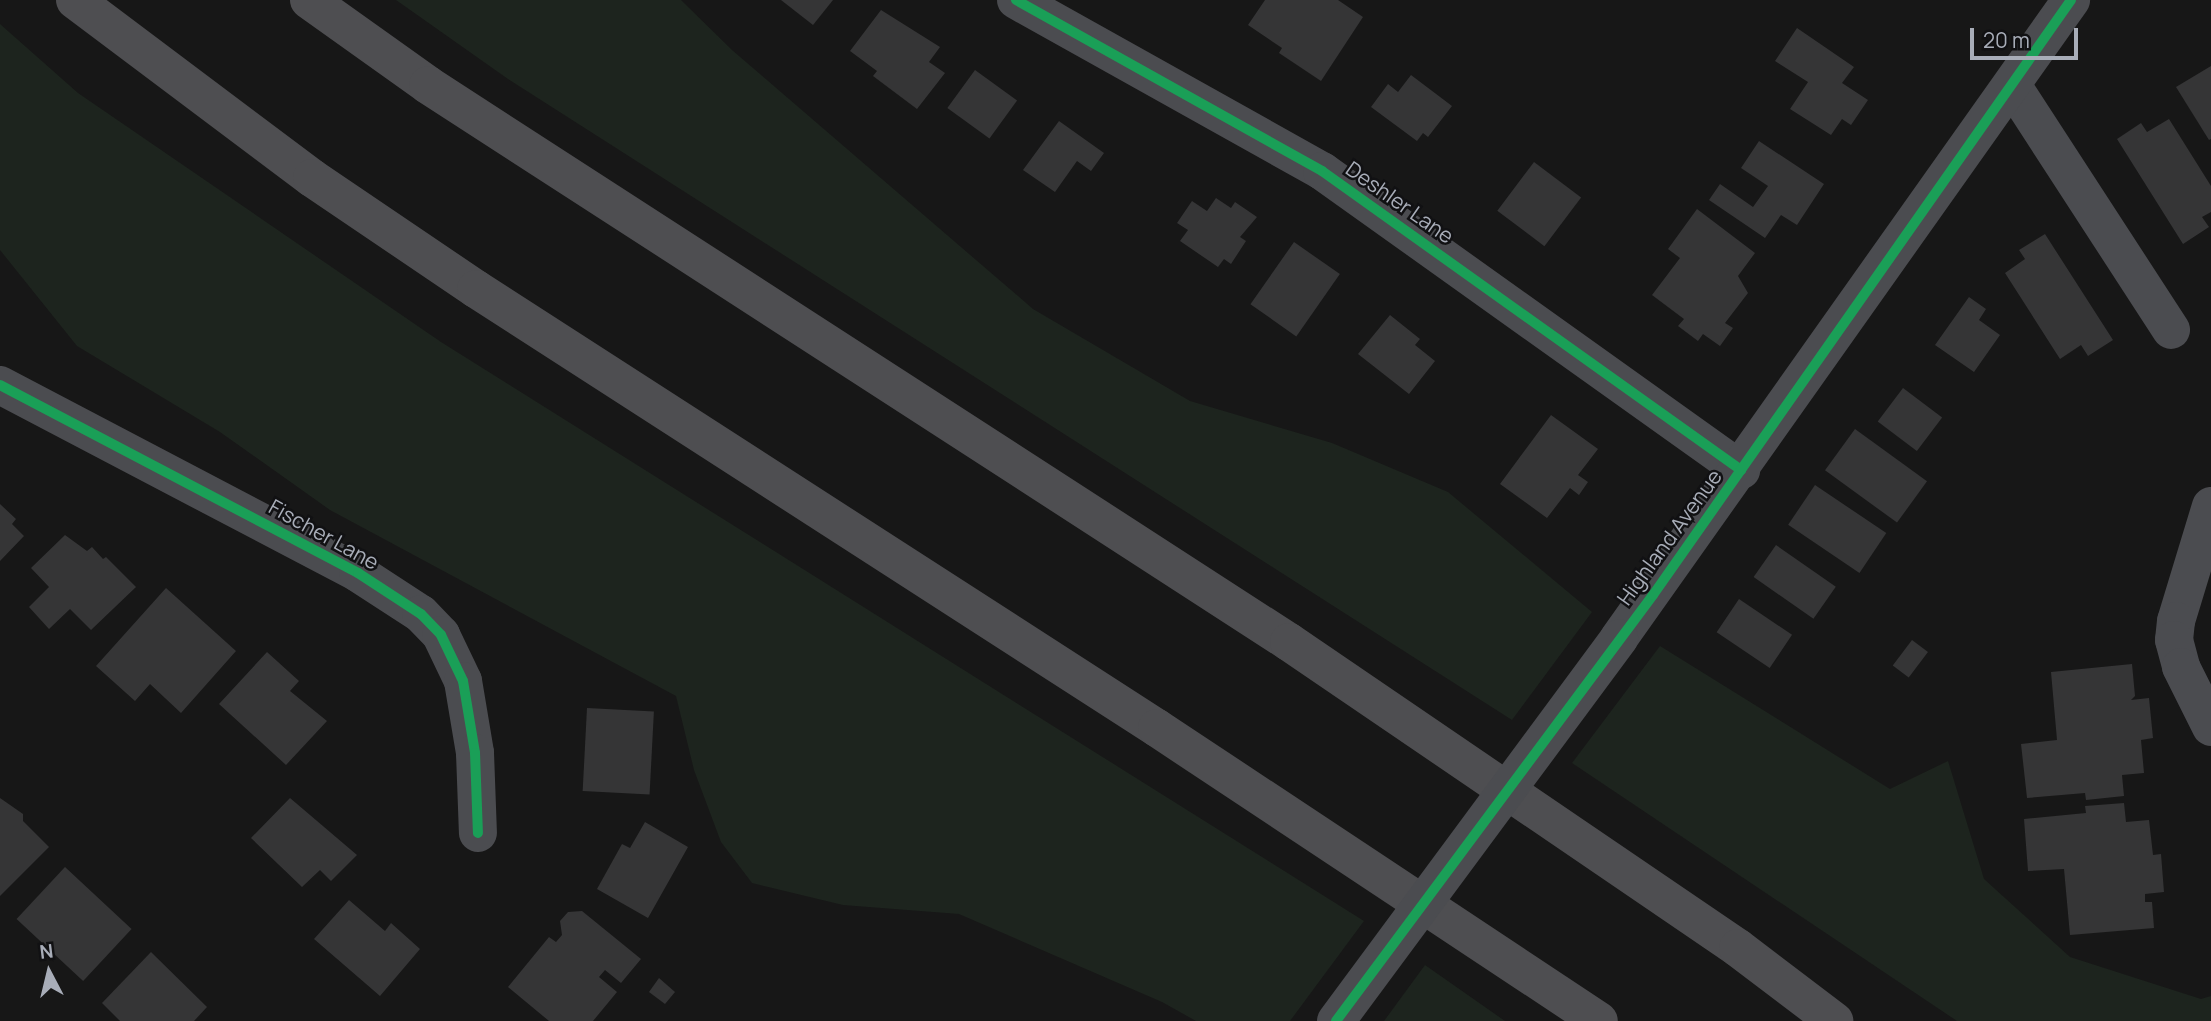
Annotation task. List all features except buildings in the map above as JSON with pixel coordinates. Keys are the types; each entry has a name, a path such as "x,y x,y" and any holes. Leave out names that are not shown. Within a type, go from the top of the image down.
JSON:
{"highway":[{"path":"75,0 209,104 476,289 1180,743 1599,1021"},
{"path":"309,0 428,85 1289,642 1738,948 1834,1021"}],"street":[{"name":"Deshler Lane","path":"1016,0 1303,159 1741,470"},
{"name":"Highland Avenue","path":"1336,1021 1741,470 2071,0"},
{"path":"2012,85 2171,330"},
{"name":"Fischer Lane","path":"0,385 358,573 421,614 441,635 463,681 475,753 478,833"},
{"path":"2211,506 2176,621 2174,640 2181,667 2211,727"}],"shaded area":[{"path":"396,0 681,0 732,50 1033,309 1190,401 1332,443 1448,492 1592,612 1512,720 508,79"},
{"path":"0,24 78,93 441,342 1364,921 1290,1021 1196,1021 1162,1002 959,914 843,905 752,883 721,842 694,770 676,696 330,510 220,432 77,346 0,250"},
{"path":"1660,646 1890,789 1948,761 1984,879 2070,957 2201,999 2211,996 2211,1021 1957,1021 1572,763"},
{"path":"1425,965 1505,1021 1384,1021"}],"cycle path":[{"path":"1016,0 1322,171 1741,470"},
{"path":"1336,1021 1653,595 2071,0"},
{"path":"0,385 358,573 421,614 441,635 463,681 475,753 478,833"}]}
